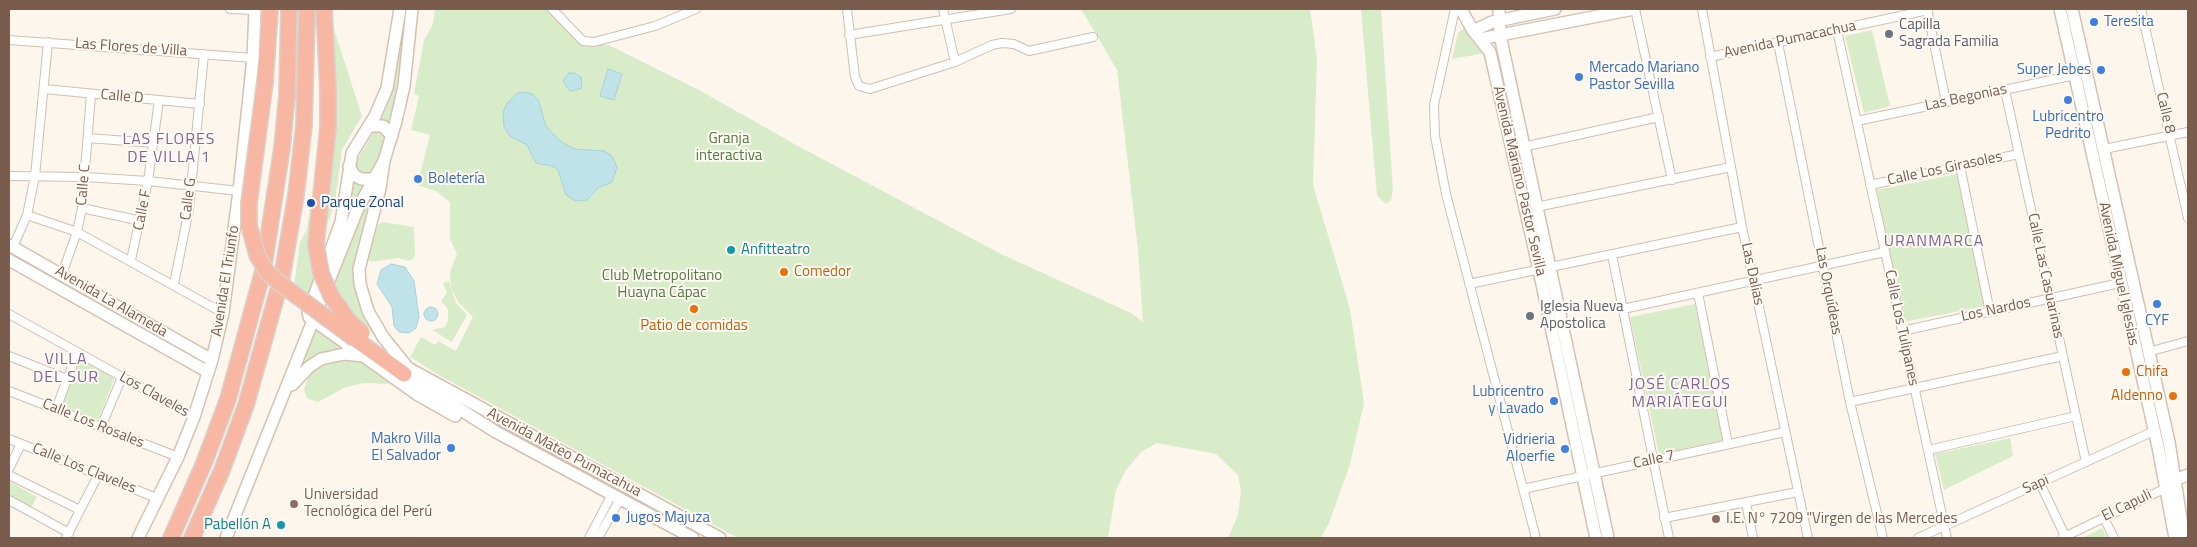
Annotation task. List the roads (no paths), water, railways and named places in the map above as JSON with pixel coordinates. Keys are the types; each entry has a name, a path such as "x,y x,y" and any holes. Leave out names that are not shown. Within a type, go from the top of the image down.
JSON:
{"highway":[{"path":"260,9 265,82 249,203 249,225 257,255 267,272 278,282 406,371"},
{"path":"171,538 191,495 225,407 241,358 263,271 282,148 287,95 289,9"},
{"path":"192,538 222,470 246,405 282,276 296,195 304,125 307,9"},
{"path":"324,9 328,128 316,244 322,273 331,296 358,336"}],"main road":[{"name":"Avenida El Triunfo","path":"138,538 178,457 194,418 212,360 223,313 260,9"},
{"path":"226,538 284,396 311,318 341,222 349,166 355,147 370,126 387,88 400,9"},
{"path":"406,371 368,311 360,284 359,269 380,188 384,161 404,86 412,9"},
{"name":"Avenida Mariano Pastor Sevilla","path":"1461,9 1476,35 1490,52 1544,269 1588,474 1596,538"},
{"path":"1476,35 1499,15 1518,17 1555,9"},
{"path":"1476,35 1500,35 1635,9"},
{"name":"Avenida Miguel Iglesias","path":"2060,9 2154,431 2184,538"},
{"name":"Avenida Miguel Iglesias","path":"2072,9 2169,442 2170,484 2175,538"},
{"name":"Avenida Mariano Pastor Sevilla","path":"1499,15 1500,35 1536,207 1544,269"},
{"path":"1518,17 1522,31"},
{"path":"370,126 383,126 392,136"},
{"path":"311,318 355,216 384,161"},
{"path":"349,166 357,177 366,181 373,179"},
{"name":"Avenida La Alameda","path":"11,246 212,360"},
{"path":"9,260 208,372"},
{"path":"311,318 435,405 537,461 563,468"},
{"path":"284,396 299,377 321,359 344,354 364,356"},
{"name":"Avenida Mateo Pumacahua","path":"406,371 496,432 693,538"},
{"name":"Avenida Mateo Pumacahua","path":"406,371 720,538"},
{"name":"Avenida Mariano Pastor Sevilla","path":"1588,474 1608,538"},
{"path":"2170,484 2188,475"}],"street":[{"path":"230,9 260,9"},
{"path":"552,9 583,41 594,42 655,26 696,9"},
{"path":"847,9 855,77 860,86 870,89 955,62 992,45 1002,43 1014,44 1029,51 1093,37"},
{"path":"943,9 955,62"},
{"path":"849,35 1011,9"},
{"path":"1455,9 1434,106 1435,136 1446,194 1536,538"},
{"path":"1635,9 1672,180"},
{"name":"Las Dalias","path":"1702,9 1742,226 1808,538"},
{"path":"1927,9 1946,102"},
{"name":"Avenida Pumacachua","path":"1710,57 1927,9"},
{"name":"Calle 8","path":"2141,9 2188,218"},
{"name":"Calle Los Tulipanes","path":"1837,30 1947,538"},
{"name":"Las Flores de Villa","path":"9,40 253,58"},
{"path":"11,246 27,215 35,176 48,42"},
{"name":"Las Orquídeas","path":"1778,43 1850,402 1883,538"},
{"name":"Calle G","path":"174,284 189,209 204,54"},
{"name":"Las Begonias","path":"1857,121 2075,75"},
{"name":"Calle D","path":"44,89 200,104"},
{"name":"Calle Las Casuarinas","path":"2005,90 2086,462"},
{"name":"Calle C","path":"62,274 77,232 82,208 91,94"},
{"name":"Calle F","path":"130,260 141,221 159,100"},
{"path":"1523,147 1659,117"},
{"path":"2104,149 2188,132"},
{"path":"88,138 154,143"},
{"name":"Calle Los Girasoles","path":"1870,185 2019,154"},
{"path":"1960,166 1990,312"},
{"path":"1536,207 1731,167"},
{"path":"9,176 85,177 148,181 239,192"},
{"path":"82,208 141,221"},
{"path":"27,215 77,232 174,284 223,313"},
{"path":"1469,284 1742,226"},
{"path":"1623,309 1885,252"},
{"path":"1612,254 1669,538"},
{"name":"Los Nardos","path":"1902,331 2120,283"},
{"path":"1698,293 1728,444"},
{"name":"Los Claveles","path":"9,314 194,418"},
{"path":"2148,352 2188,341"},
{"path":"56,409 77,353"},
{"path":"9,356 68,379"},
{"path":"1850,402 2063,356"},
{"path":"101,427 122,377"},
{"name":"Calle Los Rosales","path":"9,391 178,457"},
{"path":"1928,450 2076,416"},
{"name":"Sapi","path":"1918,538 2154,431"},
{"name":"Calle 7","path":"1523,489 1785,432"},
{"name":"Calle Los Claveles","path":"9,440 158,499"},
{"path":"9,469 21,444"},
{"path":"9,500 68,536 98,474"},
{"path":"9,475 80,510"},
{"path":"2040,483 2064,537"},
{"name":"El Capuli","path":"2064,537 2170,484"},
{"path":"1664,518 1798,492"},
{"path":"589,538 616,497"},
{"path":"598,538 616,497"},
{"path":"1746,503 1753,538"},
{"path":"2104,518 2114,538"}],"water":[{"path":"608,69 622,74 614,100 600,96"},
{"path":"569,73 574,73 581,77 582,88 569,90 563,81"},
{"path":"526,92 534,95 539,101 545,124 563,143 575,149 604,151 612,156 617,167 612,182 598,188 587,200 576,201 566,195 558,170 552,166 536,163 527,145 510,136 504,127 503,113 507,103 518,93"},
{"path":"391,264 405,267 414,281 419,317 416,328 409,333 399,332 394,326 392,307 377,284 381,270"},
{"path":"428,307 434,307 438,314 434,321 428,321 424,317 424,311"}],"place":[{"name":"Teresita","path":"2094,22"},
{"name":"Capilla Sagrada Familia","path":"1889,34"},
{"name":"Super Jebes","path":"2101,70"},
{"name":"Mercado Mariano Pastor Sevilla","path":"1579,77"},
{"name":"Lubricentro Pedrito","path":"2068,100"},
{"name":"Boletería","path":"418,179"},
{"name":"Parque Zonal","path":"311,203"},
{"name":"Anfitteatro","path":"731,250"},
{"name":"Comedor","path":"784,272"},
{"name":"CYF","path":"2157,304"},
{"name":"Patio de comidas","path":"694,309"},
{"name":"Iglesia Nueva Apostolica","path":"1530,316"},
{"name":"Chifa","path":"2126,372"},
{"name":"Aldenno","path":"2173,396"},
{"name":"Lubricentro y Lavado","path":"1554,401"},
{"name":"Makro Villa El Salvador","path":"451,448"},
{"name":"Vidrieria Aloerfie","path":"1565,449"},
{"name":"Universidad Tecnológica del Perú","path":"294,504"},
{"name":"Jugos Majuza","path":"616,518"},
{"name":"I.E. N° 7209 \"Virgen de las Mercedes","path":"1716,519"},
{"name":"Pabellón A","path":"281,525"}],"district":[{"name":"LAS FLORES DE VILLA 1","path":"169,149"},
{"name":"URANMARCA","path":"1934,242"},
{"name":"VILLA DEL SUR","path":"66,369"},
{"name":"JOSÉ CARLOS MARIÁTEGUI","path":"1680,394"}],"park label":[{"name":"Granja interactiva","path":"729,148"},
{"name":"Club Metropolitano Huayna Cápac","path":"662,284"}]}
